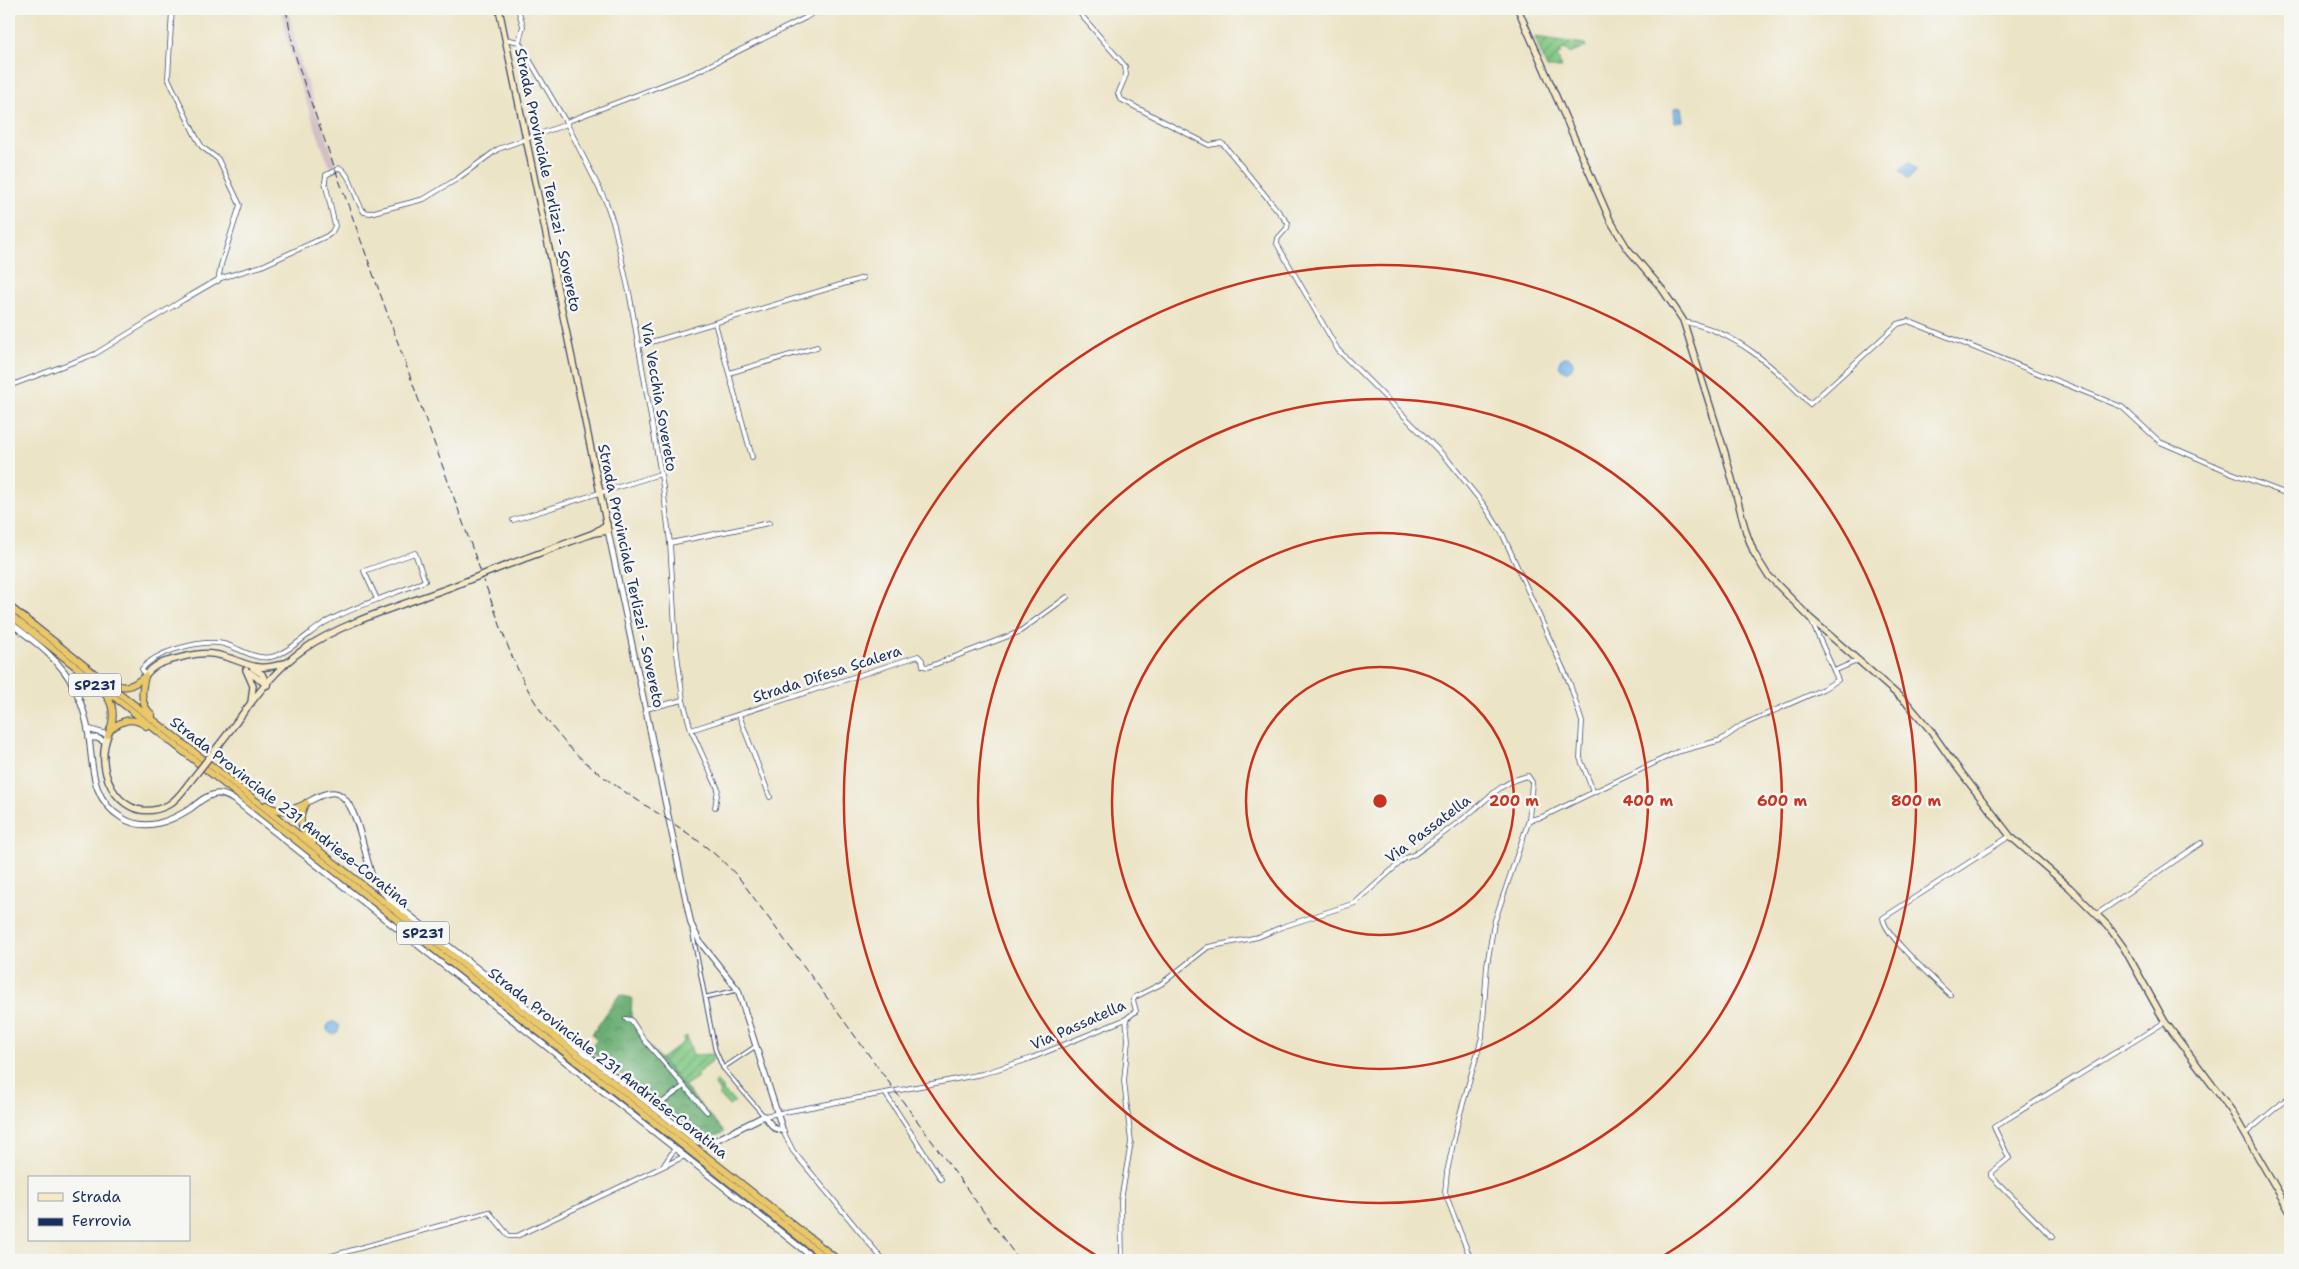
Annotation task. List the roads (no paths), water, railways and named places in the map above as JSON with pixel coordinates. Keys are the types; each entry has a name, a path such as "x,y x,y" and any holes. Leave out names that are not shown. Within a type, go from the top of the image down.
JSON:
{"highway":[{"name":"Strada Provinciale 231 Andriese-Coratina","path":"9,606 58,649"},
{"name":"Strada Provinciale 231 Andriese-Coratina","path":"9,614 58,649 193,755 828,1260"},
{"name":"SP231","path":"58,649 118,686 134,685 146,676"},
{"name":"SP231","path":"58,649 108,697 113,712 109,733"},
{"name":"SP231","path":"146,676 142,695 146,707 193,755"},
{"name":"SP231","path":"109,733 124,721 136,720 193,755"},
{"name":"Strada Provinciale 231 Andriese-Coratina","path":"193,755 236,785 838,1260"},
{"path":"236,785 276,811 288,811 306,803"},
{"path":"306,803 300,816 304,832 352,877"}],"main road":[{"name":"Strada Provinciale Terlizzi - Sovereto","path":"499,9 608,531"},
{"path":"1518,9 1610,220 1627,248 1662,289 1684,322 1754,554 1773,581 1810,618 1859,660 1921,718 1980,799 2010,836 2097,914 2124,948 2165,1022 2211,1082 2245,1134 2290,1212"},
{"path":"594,533 607,524"},
{"path":"109,733 105,742 102,760 106,779 115,794 129,805 148,810 163,807 178,797 267,685 289,661 323,637 502,567 594,533 608,531"},
{"path":"146,676 161,663 198,654 218,655 249,668 267,685"},
{"path":"249,668 271,667 289,661"},
{"path":"249,668 253,688 251,705"}],"street":[{"path":"172,9 168,78 195,136 202,147 218,159 240,205 218,281"},
{"path":"506,39 519,42 523,26 518,9"},
{"path":"9,386 95,354 183,300 218,281 298,251 332,232 334,226 333,217 325,182 326,175 333,170 340,168 346,172 359,205 364,212 370,213 424,199 457,180 498,149 694,73 805,18 819,9"},
{"path":"1076,9 1125,66 1126,75 1118,94 1120,98 1208,145 1221,143 1224,145 1288,223 1288,228 1278,238 1277,244 1338,350 1448,460 1484,505 1502,533 1570,684 1582,722 1580,758 1593,791"},
{"name":"Via Vecchia Sovereto","path":"519,42 567,123 606,202 614,225 628,288 670,542 676,646 683,700 691,730 718,789 715,807"},
{"path":"638,346 863,278"},
{"path":"1684,322 1702,324 1728,336 1755,354 1784,378 1810,404 1898,324 1908,321 2122,407 2160,442 2232,473 2290,495"},
{"path":"715,323 752,457"},
{"path":"729,373 817,347"},
{"path":"513,520 660,474"},
{"path":"670,542 768,523"},
{"name":"Strada Provinciale Terlizzi - Sovereto","path":"608,531 692,930 738,990 783,1131"},
{"path":"146,676 142,669 154,659 178,649 202,643 224,644 262,657 278,654 326,622 425,581 415,552 364,571 376,597"},
{"name":"Strada Difesa Scalera","path":"691,730 918,656 922,660 923,666 928,667 1019,632 1068,597"},
{"path":"1529,820 1542,817 1677,752 1720,740 1742,725 1823,689 1838,680 1810,618"},
{"path":"9,622 45,650 66,674 84,712 88,729 92,768 97,788 109,806 122,818 137,823 153,825 170,820 205,798 217,794 228,796 816,1260"},
{"path":"1834,671 1859,660"},
{"path":"646,709 683,700"},
{"path":"739,715 770,797"},
{"path":"88,729 109,733"},
{"path":"89,738 98,738 105,742"},
{"name":"Via Passatella","path":"764,1116 982,1074 1028,1059 1126,1019 1136,1012 1133,1000 1135,997 1161,984 1208,947 1258,938 1282,926 1355,903 1404,859 1415,854 1476,808 1491,793 1528,776 1532,780 1529,820 1494,923 1487,965 1482,1037 1458,1121 1447,1172 1445,1192 1471,1260"},
{"path":"306,803 330,792 343,797 352,810 374,882 389,899 698,1142 705,1144 764,1116"},
{"path":"1950,995 1899,944 1884,923 1883,918 2010,836"},
{"path":"2097,914 2202,843"},
{"path":"692,930 716,1049 723,1068 774,1128 783,1131 793,1151 883,1260"},
{"path":"706,997 738,990"},
{"path":"626,1019 631,1020 645,1041 707,1112"},
{"path":"1122,1260 1121,1200 1131,1142 1124,1081 1128,1040 1126,1019"},
{"path":"2052,1237 1991,1176 1990,1173 2009,1158 1994,1127 2165,1022"},
{"path":"723,1068 756,1046"},
{"path":"655,1108 684,1086"},
{"path":"885,1093 941,1179"},
{"path":"2245,1134 2290,1096"},
{"path":"663,1165 675,1148"},
{"path":"317,1260 489,1212 509,1236 517,1236 685,1156"}],"water":[{"path":"1681,107 1683,121 1675,122 1674,108"},
{"path":"1909,162 1917,171 1908,179 1900,170"},
{"path":"1566,357 1571,359 1573,364 1571,369 1566,371 1561,369 1559,364 1561,359"},
{"path":"331,1022 335,1022 339,1028 335,1034 331,1034 327,1030 327,1026"}],"railway":[{"path":"286,9 294,51 304,83 511,655 538,708 562,739 591,767 706,847 740,879 1019,1260"}]}
